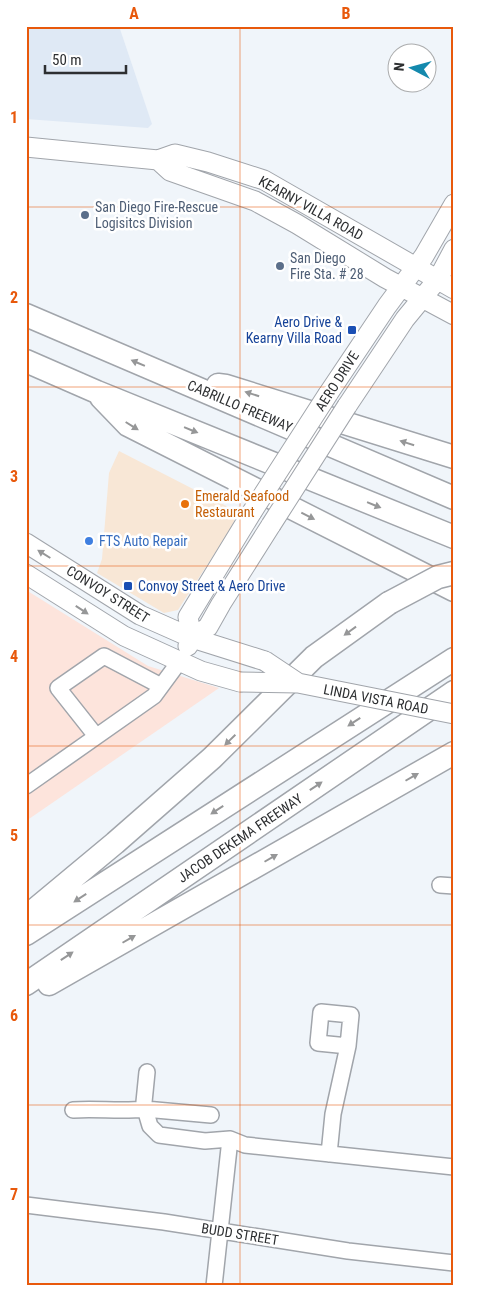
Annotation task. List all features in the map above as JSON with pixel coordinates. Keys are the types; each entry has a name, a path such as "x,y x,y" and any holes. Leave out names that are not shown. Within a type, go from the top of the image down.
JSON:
{"highway":[{"name":"CABRILLO FREEWAY","path":"26,315 454,498"},
{"path":"26,361 97,392 454,537"},
{"path":"183,382 226,386 454,457"},
{"path":"97,392 128,425 454,590"},
{"path":"26,917 115,843 212,758 314,657 389,603 438,577 454,572"},
{"path":"26,934 202,819 454,659"},
{"name":"JACOB DEKEMA FREEWAY","path":"26,984 454,692"},
{"path":"26,997 454,753"}],"main road":[{"name":"KEARNY VILLA ROAD","path":"26,147 158,160 175,154 208,162 264,180 454,289"},
{"name":"KEARNY VILLA ROAD","path":"158,160 170,171 255,201 297,224 402,288 454,315"},
{"name":"AERO DRIVE","path":"192,638 188,617 252,512 328,394 387,306 416,268 454,204"},
{"name":"AERO DRIVE","path":"178,662 192,638 208,627 271,524 347,406 406,319 438,279 454,249"},
{"name":"CONVOY STREET","path":"26,543 140,615 192,638"},
{"name":"CONVOY STREET","path":"26,574 124,636 178,662"},
{"name":"LINDA VISTA ROAD","path":"192,638 265,661 298,684"},
{"name":"LINDA VISTA ROAD","path":"178,662 201,671 240,682 298,684 454,714"}],"street":[{"path":"96,736 58,688 104,656 161,686"},
{"path":"26,786 154,696 178,662"},
{"path":"328,1154 333,1114 348,1046"},
{"path":"147,1072 145,1109 150,1126 159,1135 205,1141 230,1139 245,1145 454,1167"},
{"path":"73,1110 89,1108 123,1111 145,1109 211,1115"},
{"path":"214,1286 230,1139"},
{"name":"BUDD STREET","path":"26,1204 164,1222 348,1251 454,1263"}],"shaded area":[{"path":"26,26 119,26 152,124 148,128 26,119"},
{"path":"119,451 238,512 231,528 178,610 164,613 97,573 102,559 109,473"},
{"path":"26,590 148,666 219,688 26,821"}],"place":[{"name":"San Diego Fire-Rescue Logisitcs Division","path":"85,215"},
{"name":"San Diego Fire Sta. # 28","path":"280,266"},
{"name":"Aero Drive & Kearny Villa Road","path":"352,330"},
{"name":"Emerald Seafood Restaurant","path":"185,504"},
{"name":"FTS Auto Repair","path":"89,541"},
{"name":"Convoy Street & Aero Drive","path":"128,586"}]}
